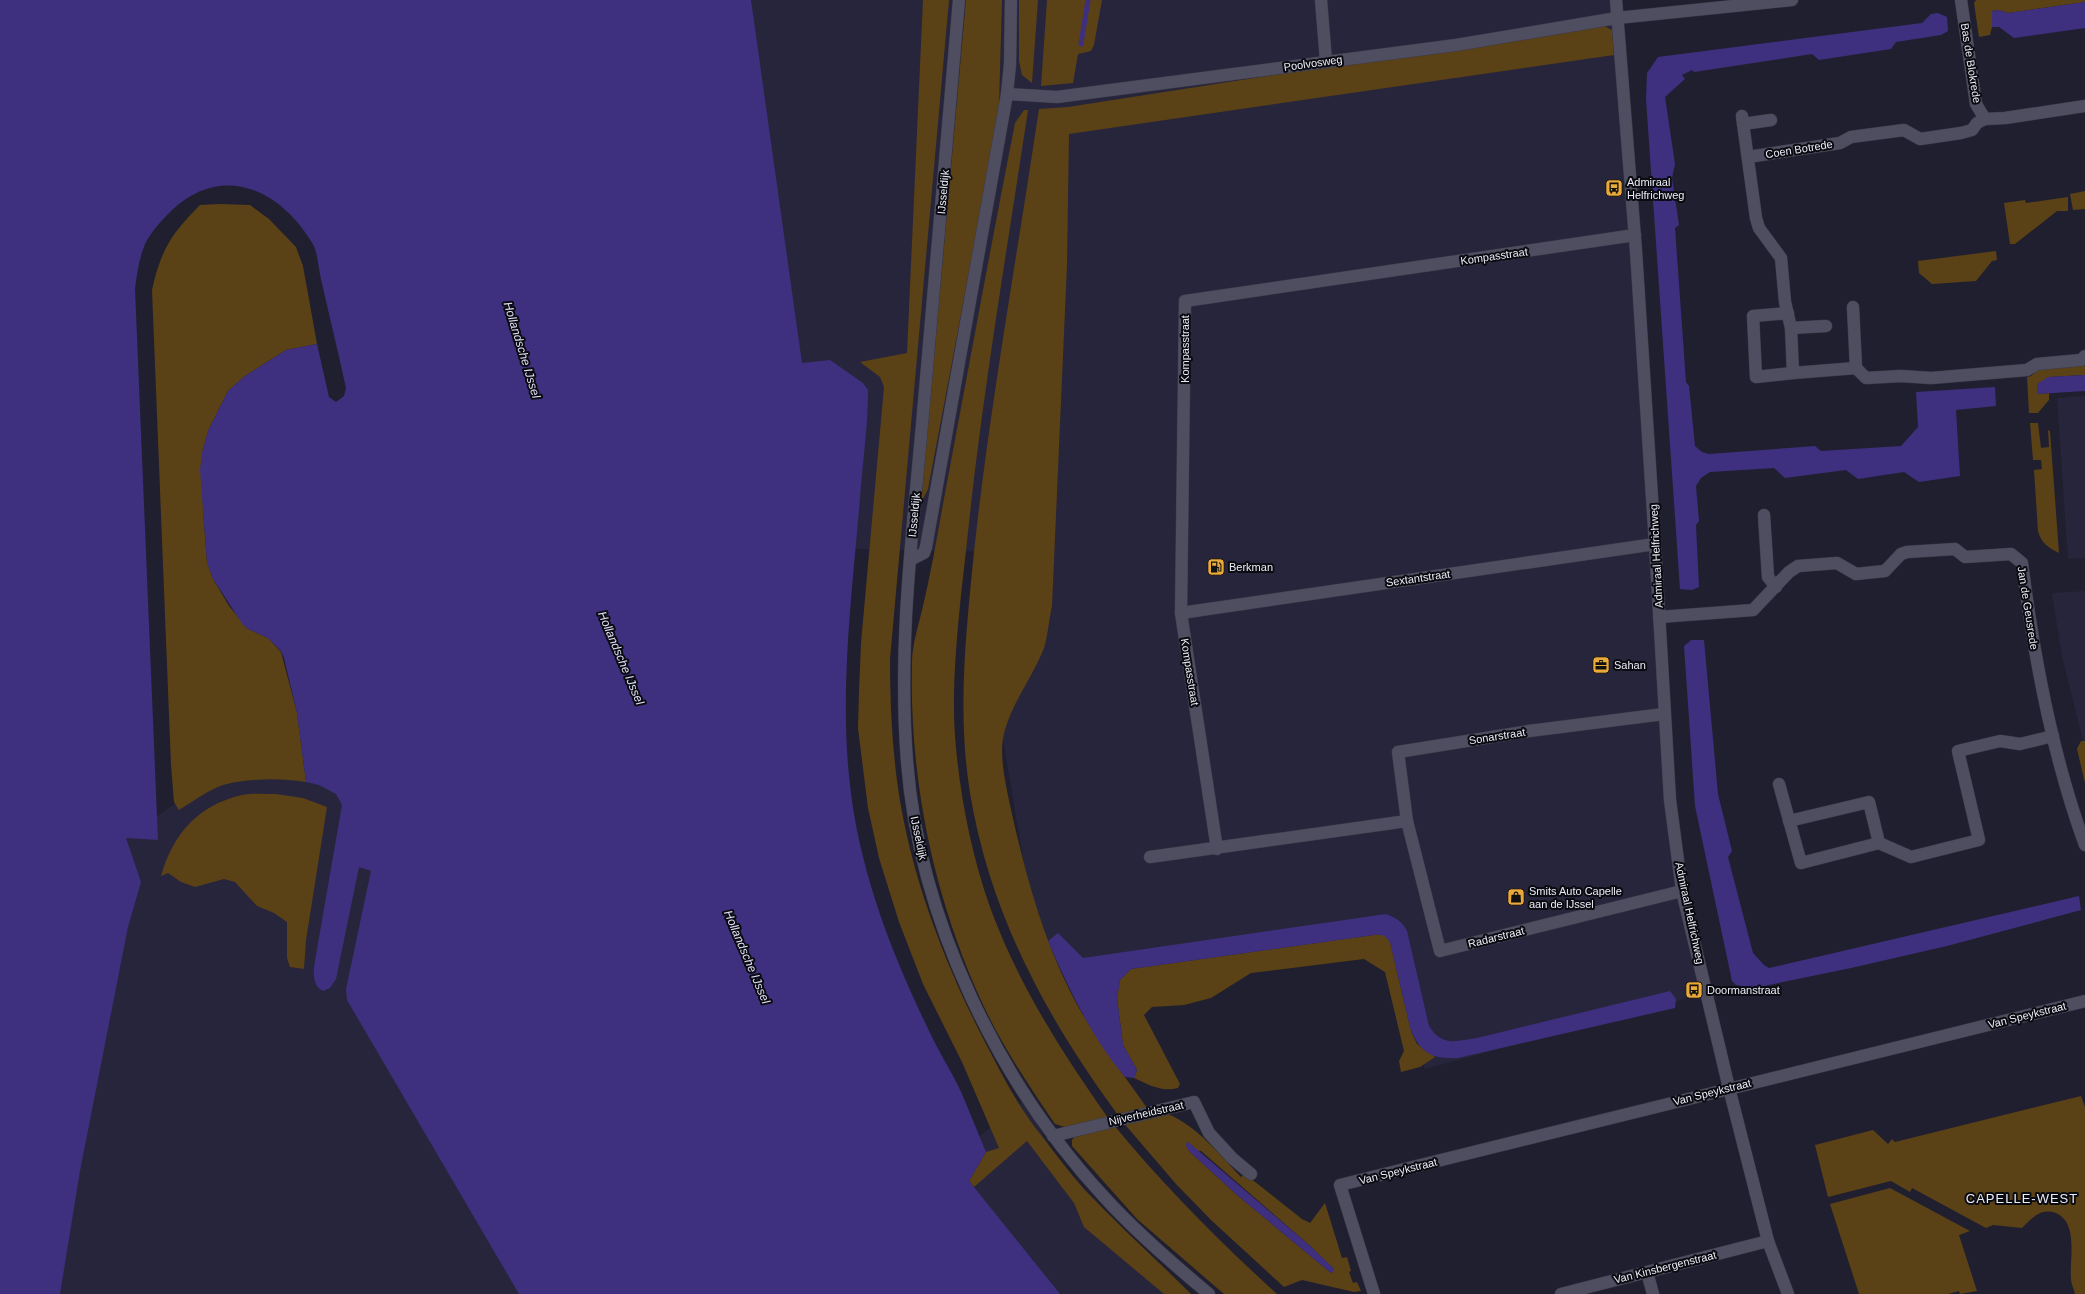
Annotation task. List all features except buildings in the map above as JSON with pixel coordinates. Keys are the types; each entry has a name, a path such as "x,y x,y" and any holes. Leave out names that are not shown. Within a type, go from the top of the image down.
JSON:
{"street":[{"name":"IJsseldijk","path":"959,0 910,560 904,690 907,762 912,807 925,866 943,927 983,1019 1015,1078 1053,1136"},
{"path":"910,560 924,553 926,547 1007,94 1010,64 1011,0"},
{"path":"1321,0 1326,61"},
{"name":"Admiraal Helfrichweg","path":"1616,0 1635,235 1670,800 1682,891 1729,1088"},
{"name":"Poolvosweg","path":"1007,94 1057,97 1456,44 1617,18 1755,2 1792,0"},
{"name":"Bas de Blokrede","path":"1961,0 1976,104 1985,119"},
{"path":"1985,119 2005,118 2085,106"},
{"name":"Coen Botrede","path":"1748,157 1840,143 1851,137 1904,130 1920,139 1961,133 1972,130 1978,123 1985,119"},
{"path":"1771,120 1742,120 1759,228 1781,258 1791,328 1792,373"},
{"name":"Kompasstraat","path":"1217,849 1181,613 1185,301 1635,235"},
{"path":"1853,307 1856,368 1866,378 1901,376 1931,378 2018,371 2027,370 2037,364 2081,360 2085,356"},
{"path":"1788,313 1753,316 1756,377 1856,368"},
{"path":"1791,328 1826,326"},
{"path":"1764,515 1768,576 1776,587"},
{"name":"Sextantstraat","path":"1181,613 1655,544"},
{"name":"Jan de Geusrede","path":"1659,617 1750,611 1758,608 1776,587 1798,566 1837,563 1856,574 1885,571 1901,554 1907,552 1955,549 1965,557 2011,554 2022,562 2032,641 2053,736 2071,808 2085,845"},
{"name":"Sonarstraat","path":"1407,820 1398,752 1529,731 1664,714"},
{"path":"1779,784 1801,863 1879,843 1911,857 1979,840 1958,751 2000,741 2020,744 2053,736"},
{"path":"1789,821 1868,802 1879,843"},
{"path":"1150,857 1217,849 1407,820"},
{"name":"Radarstraat","path":"1407,820 1440,951 1682,891"},
{"name":"Van Speykstraat","path":"1374,1294 1340,1185 2085,1001"},
{"path":"1729,1088 1768,1241 1788,1294"},
{"name":"Nijverheidstraat","path":"1053,1136 1194,1102 1209,1133 1232,1158 1251,1174"},
{"path":"1053,1136 1075,1164 1121,1215 1178,1268 1209,1294"},
{"name":"Van Kinsbergenstraat","path":"1561,1294 1768,1241"},
{"path":"1647,1272 1653,1294"}],"shaded area":[{"path":"751,0 1615,0 1672,815 1707,993 1425,1069 1387,937 1148,990 1055,970 1032,912 1003,739 1050,553 811,548"},
{"path":"923,0 949,0 890,659 893,741 897,782 904,822 910,850 927,908 949,964 973,1018 998,1068 1018,1103 1033,1125 1084,1189 1191,1294 1164,1294 1084,1227 1074,1203 1027,1141 974,1187 969,1181 986,1152 999,1148 962,1062 923,984 899,922 879,858 868,808 858,728 859,692 861,643 884,387 880,377 860,362 907,353"},
{"path":"966,0 1002,0 999,104 983,198 928,489 921,503"},
{"path":"1019,0 1038,0 1032,83 1022,75 1019,61"},
{"path":"1047,0 1102,0 1094,45 1091,51 1078,54 1073,83 1041,86"},
{"path":"1976,0 2085,0 2085,2 2008,13 1999,10 1992,11 1992,27 1990,35 1979,37 1974,3"},
{"path":"1600,24 1612,30 1614,55 1069,134 1067,265 1052,606 1044,648 1015,704 1006,727 1003,739 1002,758 1007,792 1024,865 1051,949 1069,989 1086,1020 1147,1108 1118,1115 1067,1040 1024,963 991,881 979,838 966,763 963,703 964,672 968,612 980,497 1039,109 1068,107"},
{"path":"1024,110 1028,110 1000,290 971,501 956,652 954,710 956,748 968,828 990,907 1001,935 1027,990 1057,1042 1108,1118 1068,1128 1055,1124 1015,1063 988,1015 963,958 949,918 927,834 920,792 912,706 912,656 914,641 934,555 1015,123"},
{"path":"2085,191 2085,209 2073,210 2070,194"},
{"path":"2068,197 2068,211 2057,211 2015,244 2010,244 2004,203 2025,200 2026,203"},
{"path":"200,205 250,205 269,219 296,247 303,266 317,344 286,350 245,376 228,391 208,431 202,453 203,510 207,562 213,579 229,606 248,629 268,638 281,652 297,713 306,782 264,779 223,785 200,796 179,810 174,802 171,765 152,290 163,253 174,234"},
{"path":"1996,251 1997,260 1992,261 1976,281 1932,284 1919,273 1918,261"},
{"path":"2085,365 2085,375 2048,377 2038,394 2049,393 2049,400 2038,413 2029,413 2027,377 2031,376 2039,369"},
{"path":"2085,396 2085,558 2068,559 2057,398"},
{"path":"2030,423 2038,423 2041,448 2049,447 2048,430 2050,431 2059,553 2046,545 2041,539 2038,531 2034,470 2042,469 2041,460 2033,460"},
{"path":"2085,591 2085,741 2083,741 2062,656 2052,593"},
{"path":"2081,741 2085,741 2085,783 2077,749"},
{"path":"327,771 405,824 529,1294 23,1294 126,838 213,777"},
{"path":"276,794 303,798 327,807 306,940 304,969 290,967 287,958 287,922 274,913 257,906 235,882 224,879 195,887 181,882 168,873 161,876 166,861 180,835 200,814 212,806 242,795"},
{"path":"1381,934 1387,937 1390,942 1411,1031 1417,1044 1435,1057 1420,1067 1401,1072 1399,1061 1404,1051 1385,972 1364,959 1251,973 1211,998 1184,1005 1152,1007 1144,1015 1180,1084 1178,1088 1166,1089 1150,1085 1134,1078 1137,1070 1123,1045 1117,998 1120,980 1131,969"},
{"path":"2081,1096 2085,1107 2085,1294 2075,1294 2071,1281 2072,1252 2070,1232 2067,1223 2061,1216 2053,1212 2048,1211 2039,1213 2022,1228 1993,1225 1986,1228 1912,1188 1910,1192 1891,1181 1828,1197 1815,1145 1873,1130 1888,1144 1892,1139 1895,1142"},
{"path":"1023,1101 1088,1211 1191,1294 1015,1294 935,1173"},
{"path":"1168,1114 1179,1119 1208,1142 1241,1177 1245,1174 1302,1219 1310,1223 1325,1203 1342,1258 1347,1257 1351,1271 1349,1272 1353,1283 1357,1282 1361,1291 1354,1292 1302,1280 1284,1287 1211,1220 1176,1184 1122,1121","holes":["1189,1151 1201,1151 1309,1245 1334,1269 1331,1273 1237,1195"]},
{"path":"1113,1124 1132,1147 1192,1212 1277,1294 1224,1294 1137,1219 1072,1146 1072,1140 1076,1135"},
{"path":"1890,1188 1970,1231 1959,1235 1977,1291 1960,1294 1959,1291 1948,1294 1859,1294 1830,1204"}],"water":[{"name":"Hollandsche IJssel","path":"0,0 751,0 802,363 830,360 863,383 868,390 866,437 851,603 846,683 848,762 857,832 873,894 907,984 934,1041 959,1087 986,1152 969,1181 1060,1294 519,1294 347,1000 346,989 371,871 359,867 336,979 330,988 323,991 316,984 314,975 315,960 342,805 336,794 319,785 306,782 297,713 281,651 268,638 248,629 243,625 213,579 207,562 200,470 202,453 208,431 228,391 245,376 286,350 317,344 329,397 336,402 344,396 346,388 313,245 298,223 282,207 265,196 247,188 229,185 209,188 190,196 171,211 156,227 147,240 138,266 135,289 158,840 126,838 141,882 128,927 80,1171 60,1294 0,1294"},
{"path":"2085,2 2085,28 2014,38 1999,27 1992,27 1992,11 1999,10 2008,13"},
{"path":"1938,13 1947,17 1948,31 1941,35 1896,42 1891,49 1819,60 1812,54 1694,72 1692,70 1682,75 1685,79 1665,97 1675,164 1672,178 1679,225 1675,228 1686,382 1689,386 1695,446 1702,452 1709,454 1815,446 1821,451 1901,446 1918,427 1916,392 1995,387 1996,406 1956,410 1960,476 1919,482 1904,472 1858,479 1846,470 1785,478 1774,468 1710,472 1701,478 1696,486 1699,521 1696,525 1699,587 1692,590 1680,589 1646,99 1647,73 1658,57 1922,23 1931,14"},
{"path":"2085,375 2085,391 2037,394 2037,384 2048,377"},
{"path":"1691,640 1704,640 1718,794 1732,851 1728,857 1753,953 1764,965 1769,968 2079,896 2081,910 1947,946 1851,968 1754,988 1736,985 1732,981 1695,806 1684,646"},
{"path":"1386,914 1398,920 1407,931 1429,1026 1434,1033 1444,1040 1456,1041 1477,1038 1670,991 1676,999 1675,1008 1458,1058 1435,1056 1429,1054 1419,1045 1411,1031 1390,942 1384,936 1374,935 1131,969 1120,980 1117,998 1123,1045 1137,1070 1134,1078 1125,1077 1091,1029 1064,977 1048,941 1058,933 1083,958"},
{"path":"1187,1141 1309,1245 1334,1269 1333,1272 1331,1273 1237,1195 1189,1151 1186,1146"}],"waterway":[{"path":"1081,44 1088,0"}],"place":[{"name":"Admiraal Helfrichweg","path":"1614,188"},
{"name":"Berkman","path":"1216,567"},
{"name":"Sahan","path":"1601,665"},
{"name":"Smits Auto Capelle aan de IJssel","path":"1516,897"},
{"name":"Doormanstraat","path":"1694,990"}],"district":[{"name":"CAPELLE-WEST","path":"2022,1198"}]}
